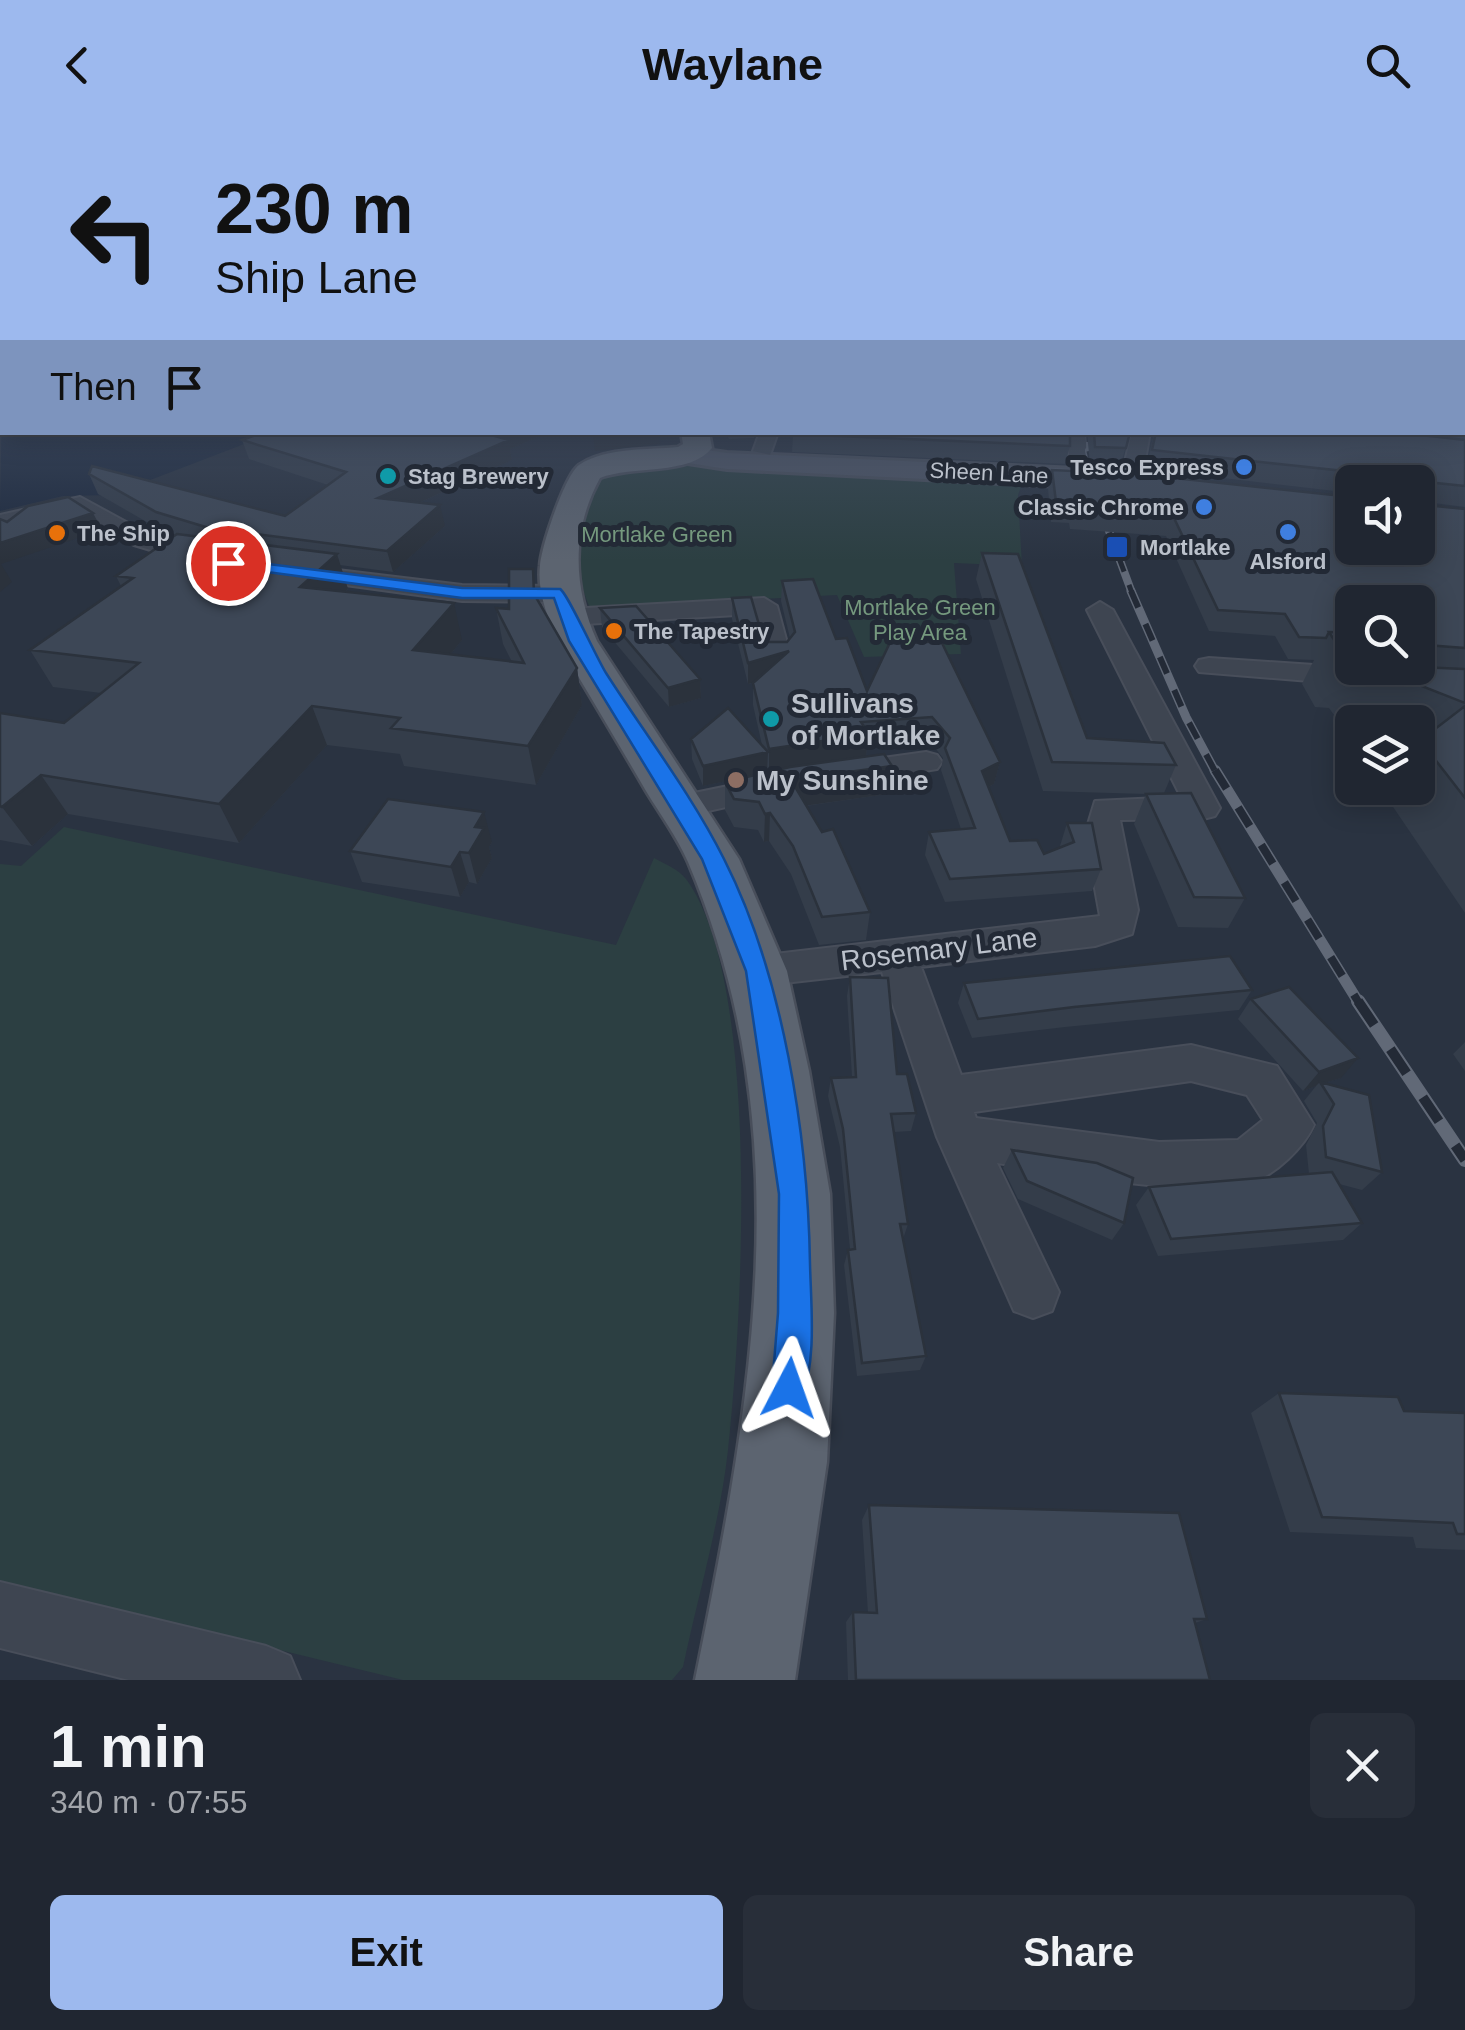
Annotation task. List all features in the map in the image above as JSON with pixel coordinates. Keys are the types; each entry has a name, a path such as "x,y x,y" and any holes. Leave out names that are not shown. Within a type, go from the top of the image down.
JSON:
{"main road":[{"name":"Sheen Lane","path":"684,440 727,461 1080,477 1142,474"},
{"path":"684,440 588,472 580,486 557,565 564,606 676,806 713,859 758,971 794,1194 795,1313 784,1462 745,1680"}],"street":[{"path":"1078,435 1080,477"},
{"path":"1142,435 1142,474"},
{"path":"0,522 80,503 142,540 190,558 228,563"},
{"path":"266,568 564,606 764,606 776,654"},
{"name":"Rosemary Lane","path":"758,971 1095,932 1118,924 1123,904 1101,819 1107,810 1202,808 1100,610"},
{"path":"1209,666 1335,674"},
{"path":"676,806 780,786 788,780 926,762"},
{"path":"896,953 952,1117 1033,1292"},
{"path":"1190,1063 1261,1079 1291,1125 1247,1162 1159,1164 952,1117 1190,1063"},
{"path":"0,1615 266,1680"}],"green space":[{"name":"Mortlake Green","path":"649,462 1023,481 1018,495 1022,566 954,563 961,654 864,657 837,595 590,608 579,561 585,509 591,493 597,479"},
{"path":"64,827 616,945 654,858 686,879 710,928 727,993 741,1155 741,1240 724,1477 683,1667 672,1680 403,1680 0,1582 0,864 21,866"}],"water":[{"path":"1,435 268,435 111,495 63,496 0,511"}],"building":[{"path":"256,435 497,435 509,440 378,498 440,505 387,551 209,528 156,512 89,474 92,466 285,516 346,472 242,440"},
{"path":"816,435 1070,435 1070,446"},
{"path":"1094,435 1129,435 1126,448 1095,447"},
{"path":"1155,435 1421,435 1465,440 1465,486 1435,483 1435,465 1335,465 1335,470 1152,450"},
{"path":"1052,470 1137,474 1335,495 1335,565 1435,565 1435,506 1465,509 1465,648 1435,646 1435,585 1335,585 1335,632 1329,632 1326,638 1299,637 1285,614 1218,610 1173,516 1075,509 1074,504 1056,502"},
{"path":"68,497 93,513 0,543 0,519 7,522 28,506"},
{"path":"177,534 337,554 300,587 454,603 413,650 524,663 496,608 509,609 509,569 533,569 534,594 577,668 528,746 391,728 400,718 312,706 219,804 41,775 0,806 0,713 64,723 139,663 30,650 133,578 116,576"},
{"path":"982,553 1018,554 1087,738 1164,743 1176,765 1052,762"},
{"path":"813,579 836,639 847,638 867,691 894,634 912,643 941,641 1000,762 982,771 1010,841 1037,840 1044,854 1074,842 1067,823 1092,823 1101,869 950,879 929,832 975,828 945,748 950,738 932,717 861,722 869,734 769,749 753,683 789,651 748,663 732,598 751,597 764,642 787,642 795,632 782,581"},
{"path":"636,606 700,679 668,688 600,608"},
{"path":"1435,668 1464,669 1465,703 1419,685 1435,685"},
{"path":"1465,706 1465,798 1435,759 1435,729"},
{"path":"728,708 768,752 703,766 691,739"},
{"path":"884,754 892,766 791,780 822,832 833,829 870,912 822,917 793,846 770,813 765,814 759,802 734,799 725,782 790,767"},
{"path":"1191,793 1245,898 1194,897 1146,794"},
{"path":"388,799 484,812 475,827 484,828 469,853 460,852 451,867 350,851"},
{"path":"1230,956 1252,990 978,1019 964,983"},
{"path":"850,977 888,978 897,1074 907,1074 916,1113 891,1114 908,1224 900,1224 926,1356 862,1363 848,1250 855,1249 843,1129 831,1078 856,1077"},
{"path":"1289,987 1358,1058 1319,1072 1251,999"},
{"path":"1320,1082 1369,1095 1382,1172 1326,1157 1323,1126 1334,1104"},
{"path":"1012,1150 1097,1163 1133,1178 1124,1223 1027,1181"},
{"path":"1332,1172 1362,1223 1171,1239 1149,1187"},
{"path":"1279,1393 1398,1397 1404,1411 1465,1413 1465,1534 1457,1534 1453,1523 1322,1517"},
{"path":"869,1505 1179,1513 1207,1619 1194,1619 1210,1680 856,1680 853,1612 877,1613"}],"railway":[{"path":"1088,435 1089,454"},
{"path":"1089,451 1102,512 1132,593"},
{"path":"1131,591 1186,717 1216,773"},
{"path":"1215,770 1359,1003"},
{"path":"1358,1001 1465,1160"}],"place":[{"name":"Tesco Express","path":"1244,467"},
{"name":"Stag Brewery","path":"388,476"},
{"name":"Classic Chrome","path":"1204,507"},
{"name":"Alsford","path":"1288,532"},
{"name":"The Ship","path":"57,533"},
{"name":"Mortlake","path":"1117,547"},
{"name":"The Tapestry","path":"614,631"},
{"name":"Sullivans of Mortlake","path":"771,719"},
{"name":"My Sunshine","path":"736,780"}],"route":[{"path":"228,563 462,593 560,594 577,641 639,738 676,806 713,859 758,971 794,1194 795,1313 789,1388"}],"park label":[{"name":"Mortlake Green Play Area","path":"920,620"}]}
